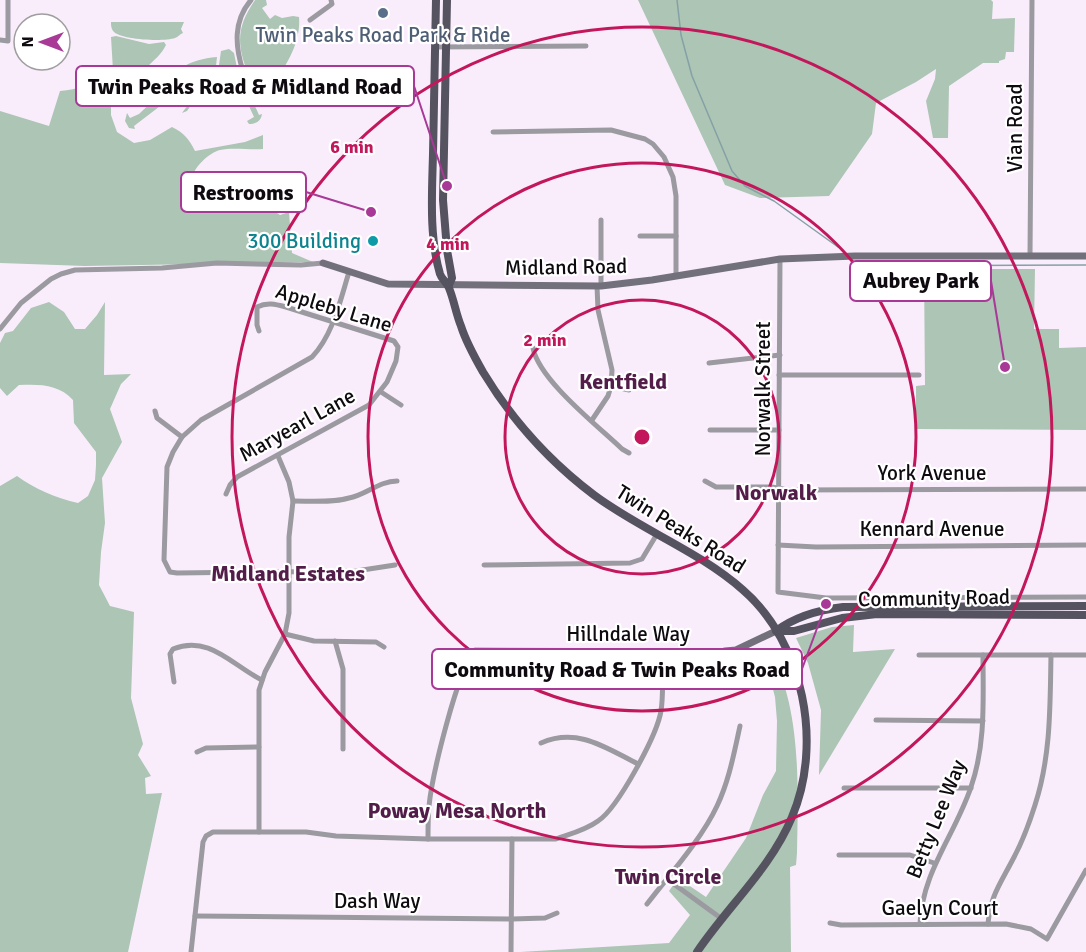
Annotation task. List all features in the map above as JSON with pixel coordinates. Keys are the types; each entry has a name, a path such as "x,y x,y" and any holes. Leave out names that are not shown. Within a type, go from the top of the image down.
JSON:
{"main road":[{"name":"Twin Peaks Road","path":"436,0 433,216 441,278 449,285 471,351 516,421 560,467 602,500 713,568 743,590 762,611 776,632 800,683 807,735 803,778 793,814 767,863 697,952"},
{"name":"Twin Peaks Road","path":"447,0 442,200 452,278 449,285"},
{"name":"Midland Road","path":"322,263 388,284 599,286 780,259 864,256 1086,256"},
{"name":"Community Road","path":"776,632 790,620 843,607 1086,606"},
{"name":"Community Road","path":"776,632 794,631 842,618 877,614 1086,615"},
{"name":"Hillndale Way","path":"725,651 736,650 776,632"}],"street":[{"path":"0,40 8,40 8,0"},
{"path":"243,71 238,54 237,35 243,11 251,0"},
{"path":"310,20 332,4 332,0"},
{"name":"Vian Road","path":"1030,256 1032,0"},
{"path":"435,47 586,46"},
{"path":"493,132 611,130 645,139 653,144 664,157 673,177 676,195 676,276"},
{"path":"592,420 611,386 610,359 598,310 601,220"},
{"path":"640,236 676,236"},
{"name":"Norwalk Street","path":"780,259 778,592 826,598 1086,597"},
{"name":"Midland Road","path":"0,329 21,303 51,279 75,270 162,268 218,263 301,265 322,263"},
{"path":"349,272 322,347 312,357 201,420 182,437 173,452 166,479 164,560 170,572 356,570 395,565"},
{"name":"Appleby Lane","path":"259,331 256,325 256,307 270,303 394,341 398,350"},
{"path":"533,348 537,361 547,378 629,453"},
{"name":"Maryearl Lane","path":"226,494 237,477 369,405 381,392 392,371 398,350"},
{"path":"709,363 780,355"},
{"path":"780,375 920,375"},
{"path":"611,386 629,390"},
{"path":"381,392 400,405"},
{"path":"155,411 157,418 182,437"},
{"path":"710,430 779,430"},
{"path":"259,832 259,690 285,634 289,613 289,537 293,501 290,482 278,456"},
{"path":"293,501 349,499 386,481 397,481"},
{"name":"York Avenue","path":"705,481 716,487 779,489 1086,489"},
{"path":"484,565 630,563 642,558 657,534"},
{"name":"Kennard Avenue","path":"778,545 816,547 1086,545"},
{"path":"285,634 314,641 376,642 384,647"},
{"path":"335,641 343,669 343,749"},
{"path":"174,682 170,654 173,649 195,646 215,649 248,673 262,680"},
{"name":"Hillndale Way","path":"428,839 432,786 453,704 469,657 475,650 725,651"},
{"path":"192,952 203,842 206,836 213,832 306,832 336,836 428,839 556,839 576,833 599,821 623,794 657,726 661,713 662,651"},
{"name":"Betty Lee Way","path":"920,924 924,892 934,863 958,820 971,788 979,759 983,721 983,654"},
{"path":"919,655 1086,655"},
{"path":"988,924 989,910 996,887 1012,861 1036,804 1048,754 1051,655"},
{"path":"876,720 983,721"},
{"path":"647,904 717,807 730,768 740,726"},
{"path":"541,743 554,737 572,736 588,740 638,764"},
{"path":"197,752 206,748 259,747"},
{"path":"844,788 971,788"},
{"path":"511,952 512,840"},
{"path":"839,855 910,855 934,863"},
{"name":"Gaelyn Court","path":"830,923 841,925 1006,924 1031,929 1047,939 1086,870"},
{"path":"667,879 722,919"},
{"name":"Dash Way","path":"195,916 512,919 544,918 557,913"}],"green space":[{"path":"255,0 266,0 267,5 262,8 270,19 275,15 282,18 299,17 298,34 293,50 276,79 248,73 244,63 240,35 245,18"},
{"path":"638,0 991,0 993,2 992,19 1015,18 1014,52 1006,52 1005,59 999,63 983,63 949,86 948,138 933,138 926,101 935,79 936,69 876,103 872,134 829,196 760,198 725,185"},
{"path":"111,22 184,22 181,29 183,33 176,38 152,40 117,34 112,30"},
{"path":"116,36 149,44 164,42 166,45 160,55 133,82 116,92 111,37"},
{"path":"229,49 234,53 237,68 235,65 219,65 221,51"},
{"path":"217,57 216,66 194,72 170,98 162,91 173,76 185,66 198,60"},
{"path":"111,73 111,115 117,132 134,143 150,140 172,127 186,137 195,151 245,142 263,135 263,149 225,149 214,152 196,169 192,176 192,183 195,189 203,193 251,195 280,215 289,212 292,253 313,262 85,266 0,263 0,111 49,126 60,91 85,85"},
{"path":"222,82 238,83 219,94 212,91 204,95 201,100 194,101 187,111 182,113 199,90"},
{"path":"160,94 168,100 134,126 135,129 129,128 125,121 127,113 130,118 139,114"},
{"path":"257,99 258,103 255,106 259,115 262,114 261,119 249,124 247,121 254,117 248,104"},
{"path":"924,269 1035,269 1034,329 1059,329 1059,348 1086,347 1086,430 916,429 916,386 925,385"},
{"path":"49,302 64,312 75,329 85,329 105,302 104,375 131,374 121,384 110,409 122,442 102,478 105,523 99,585 110,606 134,612 131,698 143,744 138,755 151,776 145,778 146,794 162,793 128,952 0,952 0,486 17,476 46,492 78,503 88,496 95,480 96,452 74,423 73,400 61,391 48,386 19,385 7,396 0,388 0,343 5,333 13,331 31,308"},
{"path":"854,625 853,652 895,649 819,775 821,710 808,663 796,638 832,627"},
{"path":"769,650 780,672 787,696 796,748 797,853 796,865 790,867 791,952 520,952 669,943 690,915 669,891 678,878 706,897 746,838 763,795 776,771 775,697 771,682 757,654"}],"waterway":[{"path":"677,0 681,35 692,76 732,171 745,186 774,201 838,247"},
{"path":"879,266 1086,265"}],"place":[{"name":"Twin Peaks Road Park & Ride","path":"383,13"},
{"name":"Twin Peaks Road & Midland Road","path":"447,186"},
{"name":"Restrooms","path":"371,212"},
{"name":"300 Building","path":"373,241"},
{"name":"Aubrey Park","path":"1005,367"},
{"name":"Community Road & Twin Peaks Road","path":"826,604"}],"district":[{"name":"Kentfield","path":"623,381"},
{"name":"Norwalk","path":"776,492"},
{"name":"Midland Estates","path":"288,573"},
{"name":"Poway Mesa North","path":"457,810"},
{"name":"Twin Circle","path":"668,876"}]}
